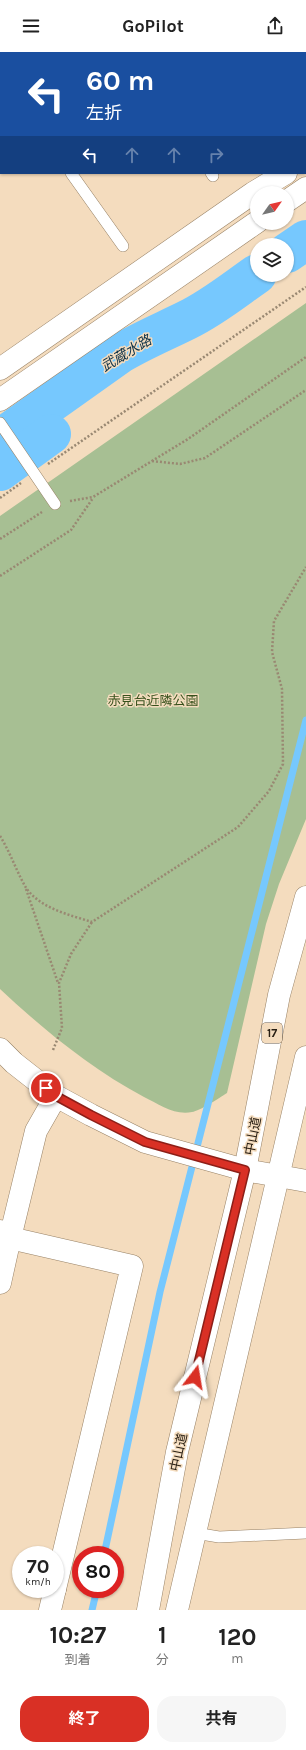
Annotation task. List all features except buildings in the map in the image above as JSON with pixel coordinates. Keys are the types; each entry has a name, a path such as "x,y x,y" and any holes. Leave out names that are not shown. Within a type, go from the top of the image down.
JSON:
{"main road":[{"path":"0,369 253,193 284,174"},
{"path":"294,196 306,188"},
{"path":"0,400 250,227"},
{"name":"中山道","path":"148,1610 177,1452 245,1170 280,995 306,897"},
{"path":"0,1049 14,1063 56,1096 145,1142 245,1170 306,1181"},
{"path":"177,1610 306,1057"},
{"path":"0,1283 5,1234 36,1131 56,1096"},
{"path":"5,1234 132,1266 64,1551"},
{"path":"50,1610 53,1598"}],"lane":[{"path":"72,174 123,246"},
{"path":"0,423 55,504"},
{"path":"195,1533 219,1537 306,1533"}],"path":[{"path":"0,498 34,473 306,287"},
{"path":"0,576 71,530 93,498 188,439 306,356"},
{"path":"151,461 180,464 206,458 306,390"},
{"path":"0,539 55,504 93,498"},
{"path":"59,983 71,954 92,922 238,827 269,791 283,764 282,689 279,671 272,652 274,621 306,567"},
{"path":"0,836 26,888 59,983 62,1028 53,1050"},
{"path":"26,888 39,900 62,913 92,922"}],"green space":[{"name":"赤見台近隣公園","path":"306,303 306,819 279,884 266,924 227,1093 210,1104 195,1111 186,1113 179,1112 167,1109 144,1097 124,1086 86,1061 33,1019 0,989 0,516"}],"waterway":[{"name":"武蔵水路","path":"294,248 306,240"},
{"name":"武蔵水路","path":"0,439 121,353 196,315 250,279"},
{"path":"0,471 51,434"},
{"path":"106,1546 160,1292 306,720"},
{"path":"92,1610 95,1598"}],"route":[{"path":"46,1088 56,1096 145,1142 245,1170 195,1377"}]}
